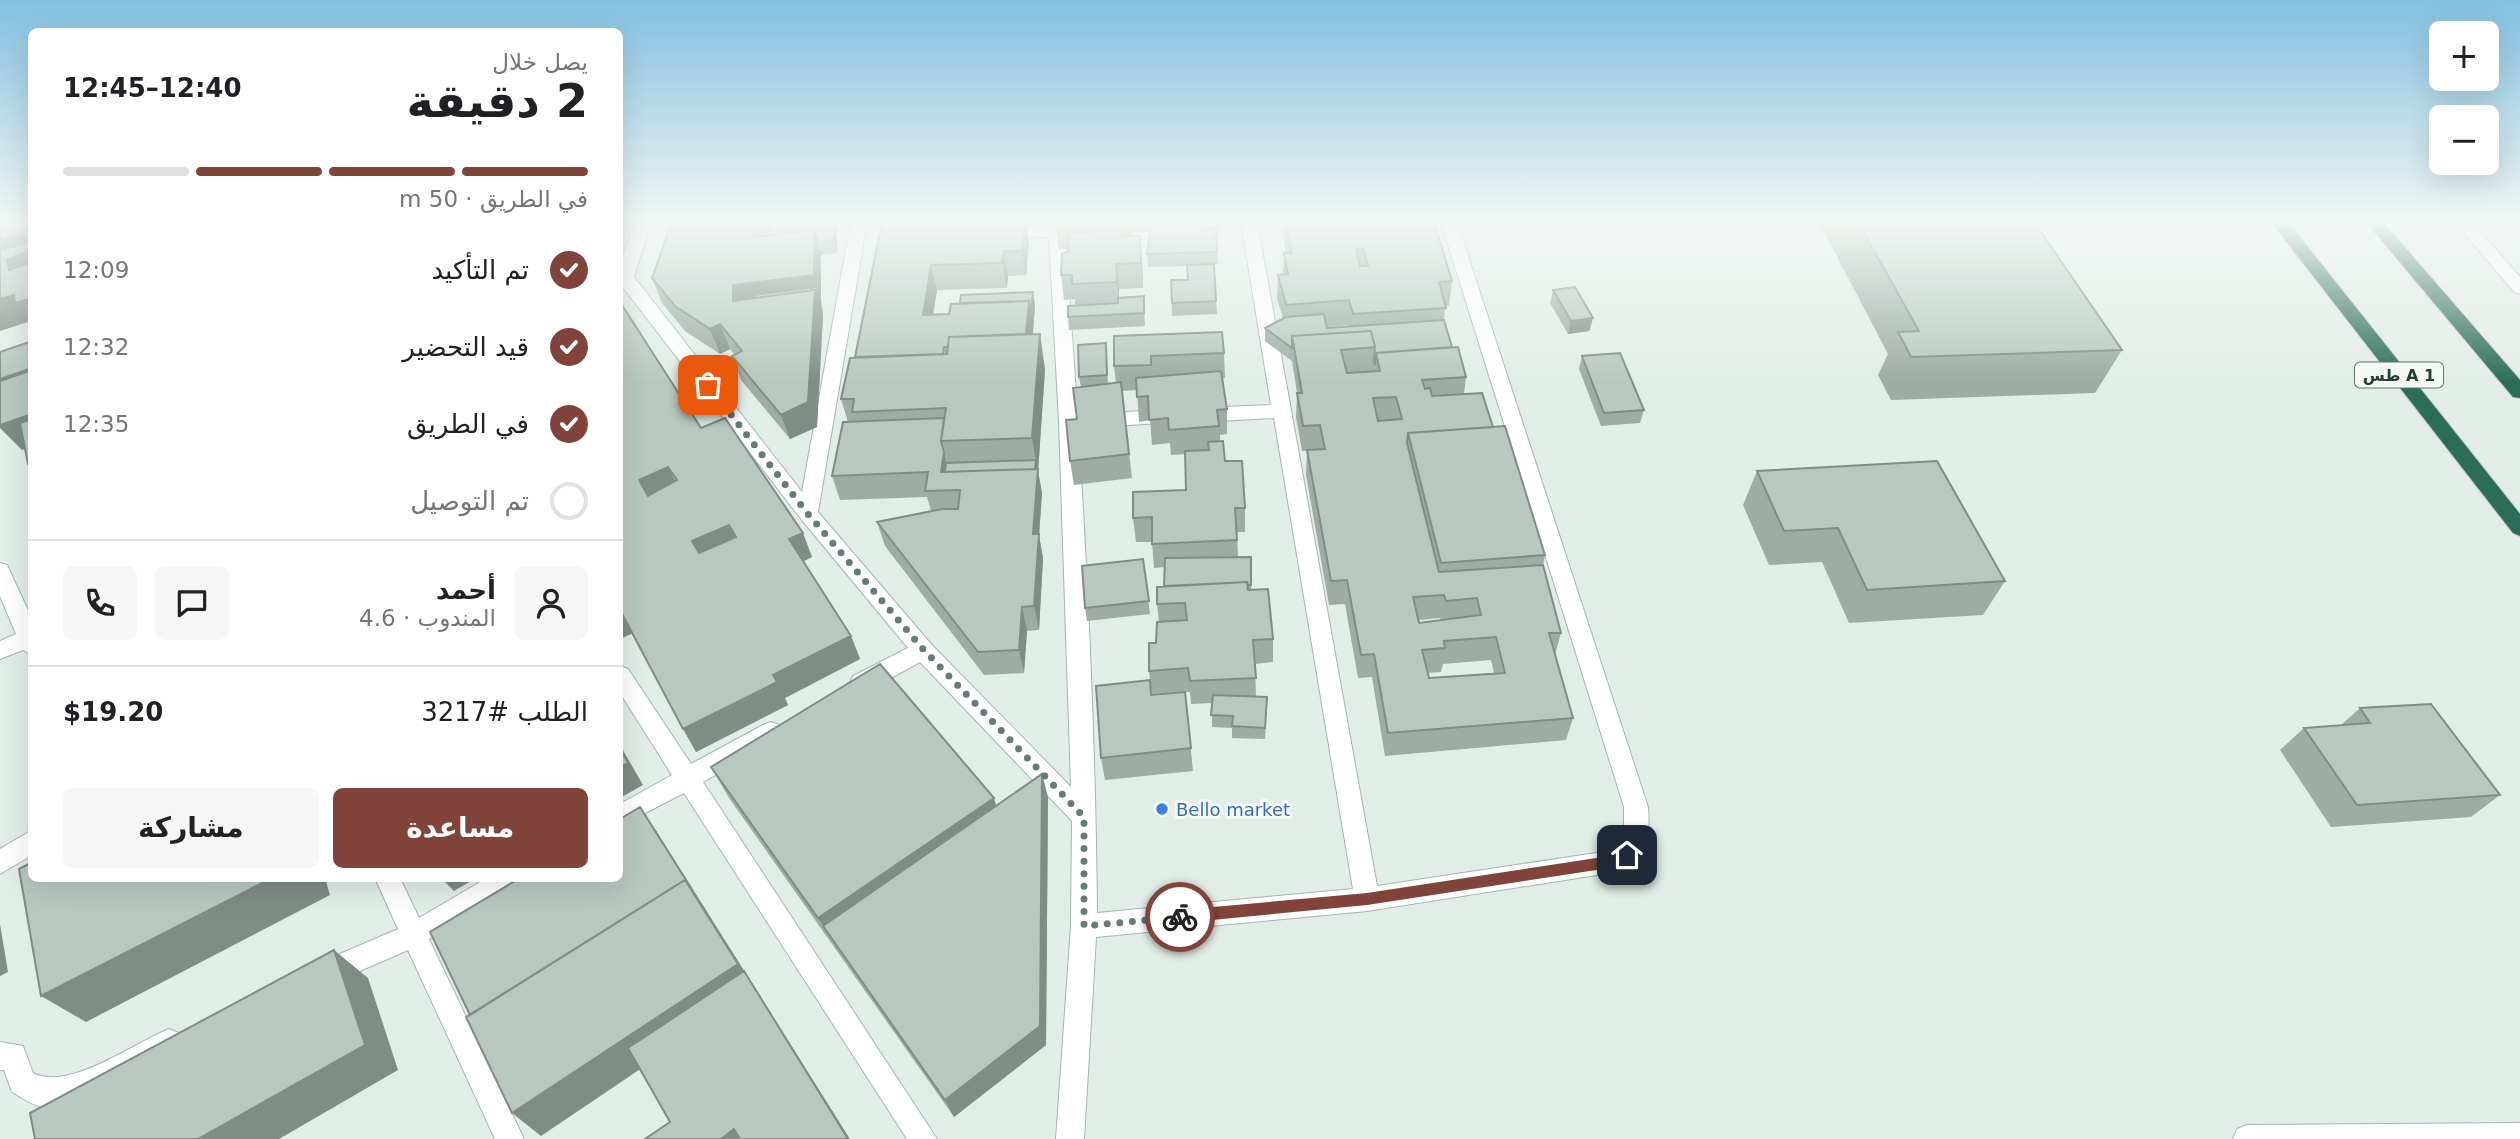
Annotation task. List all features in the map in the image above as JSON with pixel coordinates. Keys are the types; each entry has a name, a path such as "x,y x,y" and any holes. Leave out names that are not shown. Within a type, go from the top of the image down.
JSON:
{"highway":[{"name":"طس A 1","path":"2321,275 2520,528"},
{"path":"2420,275 2520,392"}],"street":[{"path":"808,514 854,275"},
{"path":"1059,275 1069,422 1084,817 1084,926 1070,1139"},
{"path":"1258,275 1367,899"},
{"path":"1084,926 1367,899 1603,863 1627,855 1638,836 1636,807 1466,275"},
{"path":"623,280 808,514 923,649 1084,817"},
{"path":"1069,422 1282,411"},
{"path":"0,571 28,637"},
{"path":"0,650 28,643"},
{"path":"840,695 923,649"},
{"path":"623,680 923,1139"},
{"path":"623,814 792,720"},
{"path":"0,863 28,844"},
{"path":"389,882 510,1139"},
{"path":"301,984 413,935 504,882"},
{"path":"0,1056 13,1056 22,1082 42,1093 75,1089 138,1055 188,1033"},
{"path":"2247,1139 2520,1136"}],"building":[{"path":"0,275 28,275 28,299 15,303 14,295 0,299"},
{"path":"653,275 813,275 733,285 733,301 815,290 808,402 781,415 732,356 742,351 720,324 710,329 675,306 652,278"},
{"path":"871,275 929,275 923,315 949,314 951,304 1029,301 1026,334 949,337 948,347 944,347 943,354 855,357"},
{"path":"1072,275 1117,275 1117,282 1072,284"},
{"path":"1188,275 1215,275 1216,301 1172,303 1171,280 1188,280"},
{"path":"1278,275 1450,275 1452,281 1439,282 1446,308 1353,314 1349,300 1286,305"},
{"path":"1888,275 2071,275 2122,350 1911,357 1898,332 1919,331"},
{"path":"817,287 819,302 815,290 755,298 755,295"},
{"path":"1575,287 1593,318 1571,321 1553,290"},
{"path":"1033,292 1031,313 1029,301 960,303 961,295"},
{"path":"1144,296 1144,313 1068,317 1068,306 1118,303 1118,298"},
{"path":"623,307 701,428 725,418 803,533 789,539 851,636 773,675 777,682 683,729 623,616","holes":["668,467 677,480 648,496 639,480","729,525 736,537 699,553 692,541"]},
{"path":"1324,314 1327,328 1444,320 1452,347 1376,353 1375,365 1375,347 1371,331 1292,336 1292,348 1265,328 1286,317"},
{"path":"1371,331 1375,347 1341,350 1347,373 1380,371 1376,353 1458,347 1466,377 1422,380 1425,389 1430,388 1432,396 1482,393 1493,427 1408,433 1407,443 1439,572 1543,565 1561,633 1549,633 1573,718 1388,733 1374,654 1361,655 1347,580 1331,581 1307,450 1325,449 1320,425 1303,426 1297,393 1302,393 1292,336","holes":["1396,397 1402,419 1378,421 1373,398","1444,595 1446,601 1477,598 1481,615 1419,623 1413,597","1496,637 1505,673 1429,678 1422,650 1445,648 1444,641"]},
{"path":"1222,332 1224,353 1151,356 1151,365 1114,366 1114,336"},
{"path":"1040,334 1032,438 941,441 946,408 852,412 854,399 841,399 850,358 947,354 949,337"},
{"path":"28,342 28,369 0,379 0,352"},
{"path":"1106,343 1107,375 1079,377 1078,345"},
{"path":"1620,353 1644,410 1604,413 1582,356"},
{"path":"28,371 28,415 0,425 0,381"},
{"path":"1221,371 1227,409 1217,410 1219,426 1169,430 1168,418 1149,420 1148,396 1137,397 1136,378"},
{"path":"1121,382 1129,454 1070,461 1066,420 1077,419 1073,388"},
{"path":"944,418 941,472 1038,469 1033,534 1039,534 1034,606 1022,607 1019,650 978,652 877,522 942,509 958,509 960,490 925,491 928,472 832,476 843,422"},
{"path":"28,420 28,464 20,423"},
{"path":"1505,426 1545,555 1441,563 1408,433"},
{"path":"1223,441 1225,461 1242,461 1245,508 1235,508 1237,540 1152,544 1152,517 1133,518 1133,492 1186,490 1185,451 1209,450 1208,442"},
{"path":"1036,460 1035,469 945,472 946,463"},
{"path":"1937,461 2005,581 1867,590 1838,528 1784,531 1757,471"},
{"path":"1251,557 1251,585 1247,582 1164,586 1165,558"},
{"path":"1143,559 1149,601 1085,608 1082,566"},
{"path":"1247,582 1248,590 1268,589 1273,639 1253,640 1256,678 1190,681 1188,668 1149,671 1149,643 1156,643 1157,622 1187,620 1185,603 1157,604 1157,587"},
{"path":"880,664 994,798 818,918 711,767"},
{"path":"1150,680 1151,695 1185,692 1191,748 1101,758 1096,686"},
{"path":"1213,695 1267,697 1265,728 1232,726 1233,716 1211,715"},
{"path":"2431,704 2500,795 2357,805 2304,728 2370,723 2360,708"},
{"path":"1042,774 1040,1026 945,1100 823,926"},
{"path":"640,807 691,888 685,880 470,1015 430,932 513,882 623,882 623,817"},
{"path":"28,864 28,882 264,882 41,996 19,869"},
{"path":"685,880 738,964 512,1113 466,1017"},
{"path":"334,950 365,1045 198,1139 35,1139 30,1113"},
{"path":"744,971 848,1139 740,1139 734,1129 721,1139 645,1139 670,1122 628,1048"}],"way so far":[{"path":"708,385 808,514 923,649 1084,817 1084,926 1180,917"}],"place":[{"name":"Bello market","path":"1162,809"}],"route":[{"path":"1180,917 1367,899 1603,863 1627,855"}]}
